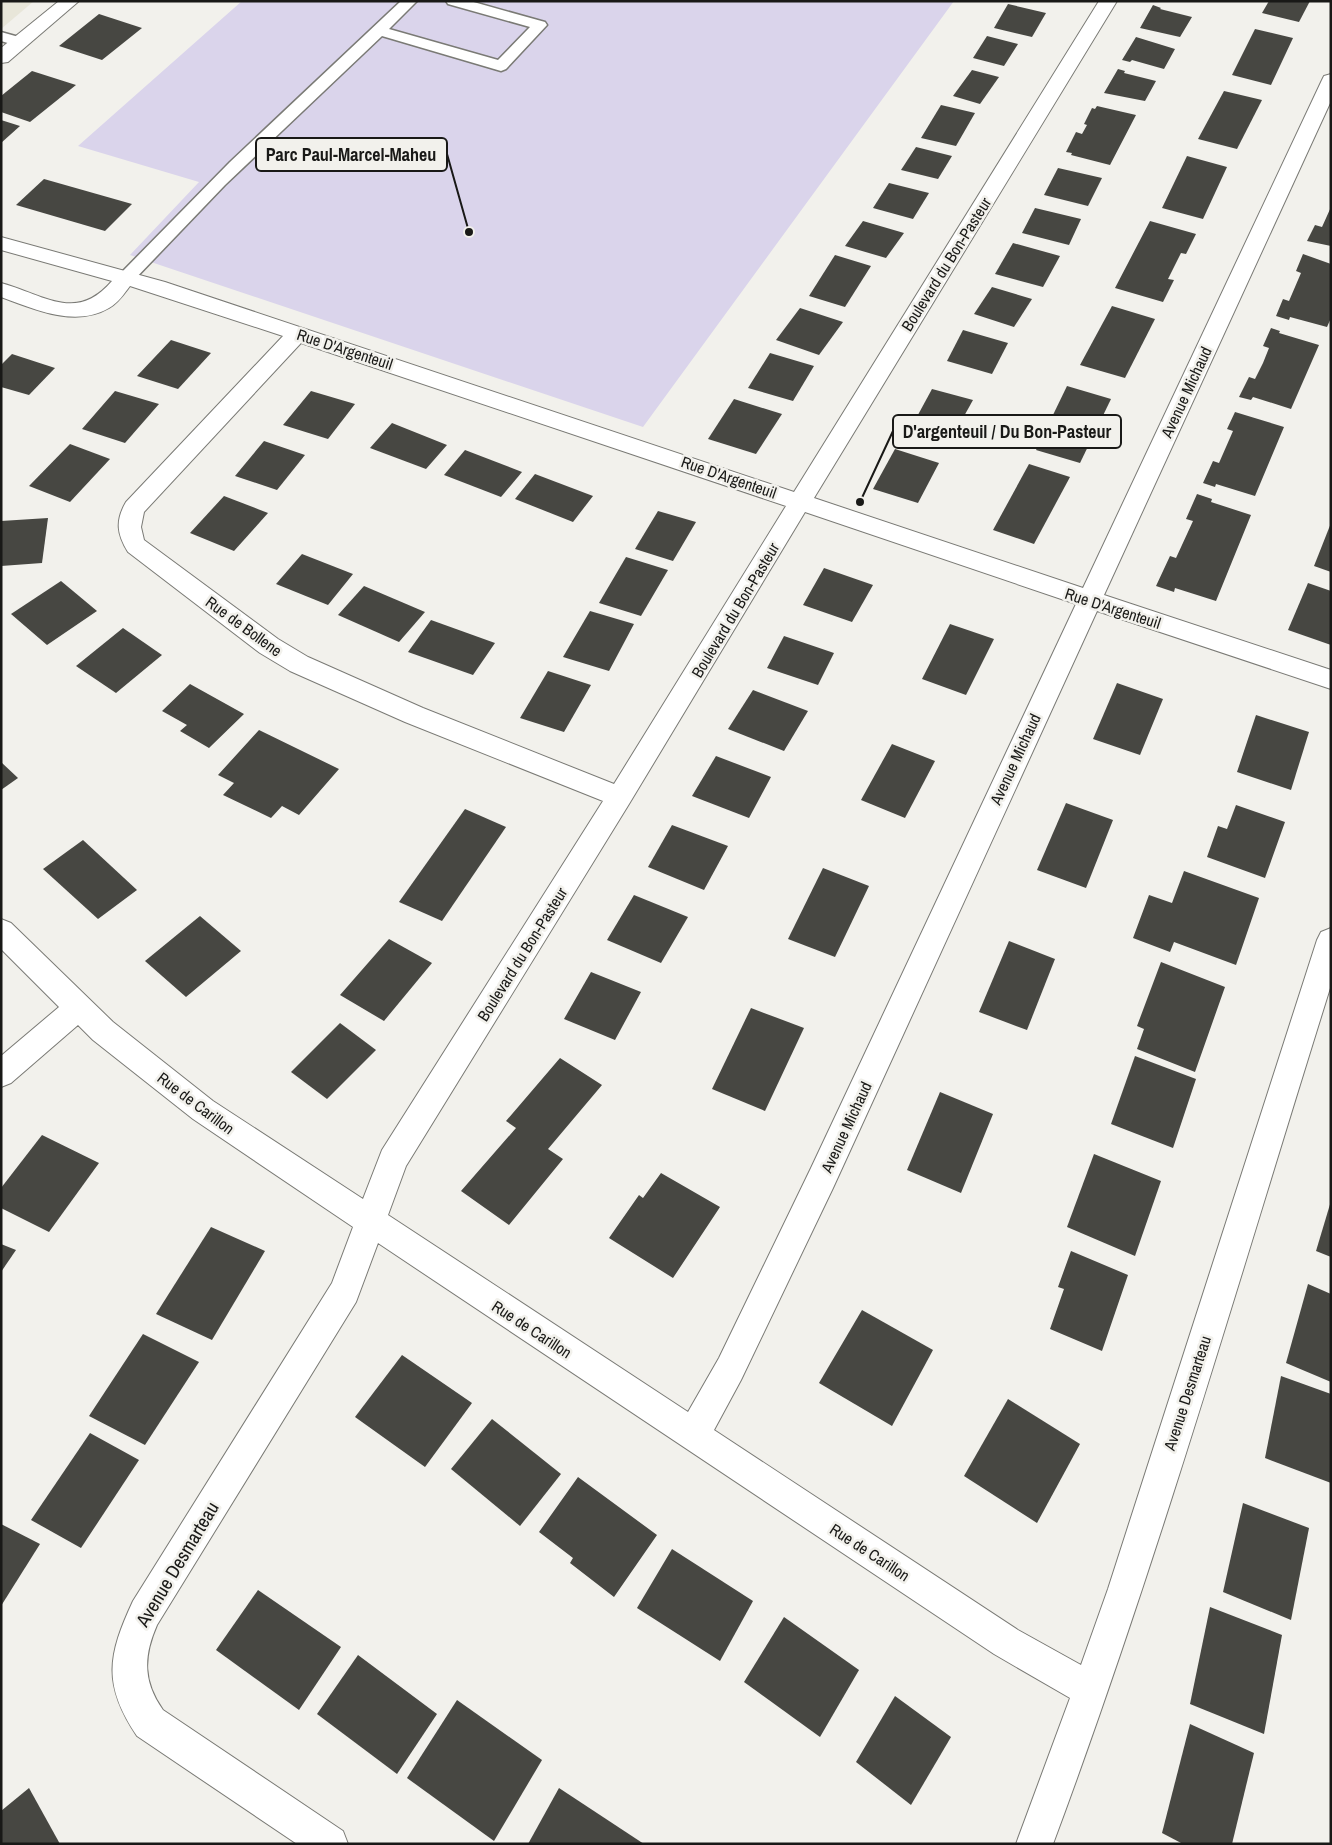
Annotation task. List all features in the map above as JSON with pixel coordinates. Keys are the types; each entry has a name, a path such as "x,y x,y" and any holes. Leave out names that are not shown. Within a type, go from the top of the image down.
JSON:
{"street":[{"path":"1,58 70,1"},
{"name":"Boulevard du Bon-Pasteur","path":"370,1222 393,1160 620,797 1108,1"},
{"name":"Avenue Michaud","path":"693,1435 730,1368 822,1178 1331,80"},
{"name":"Rue D'Argenteuil","path":"1,243 158,286 1331,680"},
{"path":"1,290 65,309 83,310 102,303 126,278"},
{"name":"Rue de Bollene","path":"298,333 134,508 128,524 131,539 136,546 269,646 298,664 414,715 620,797"},
{"name":"Rue de Carillon","path":"1,931 103,1031 203,1110 1006,1642 1090,1690"},
{"name":"Avenue Desmarteau","path":"1034,1844 1125,1589 1331,940"},
{"path":"1,1074 78,1008"},
{"name":"Avenue Desmarteau","path":"330,1844 162,1733 150,1723 140,1710 133,1696 129,1680 129,1662 132,1646 145,1613 345,1291 370,1222"}],"lane":[{"path":"126,278 226,175 410,1"},
{"path":"379,32 501,66 540,25 477,4 453,1"},
{"path":"1,36 21,42"}],"shaded area":[{"path":"1,1 34,1 1,29"},
{"path":"242,1 954,1 643,427 130,255 199,182 78,146"}],"building":[{"path":"1269,1 1310,1 1299,22 1262,13"},
{"path":"1008,4 1046,13 1032,37 994,28"},
{"path":"1153,5 1160,9 1192,17 1180,37 1140,28"},
{"path":"99,14 142,28 102,60 59,46"},
{"path":"1255,29 1293,38 1271,85 1232,75"},
{"path":"987,36 1018,44 1004,66 973,58"},
{"path":"1136,37 1175,49 1164,69 1132,60 1130,62 1122,60"},
{"path":"1118,69 1125,71 1124,73 1156,81 1145,101 1104,93"},
{"path":"972,70 999,77 980,104 953,96"},
{"path":"32,71 76,85 30,122 1,112 1,96"},
{"path":"1224,91 1262,100 1237,149 1198,139"},
{"path":"941,105 975,113 956,146 921,138"},
{"path":"1097,106 1136,115 1110,165 1066,152 1076,132 1082,134 1087,125 1084,124 1092,108 1095,109"},
{"path":"1,120 20,126 1,143"},
{"path":"916,147 952,156 938,179 901,170"},
{"path":"1187,156 1227,167 1203,219 1162,208"},
{"path":"1058,168 1102,178 1088,206 1044,195"},
{"path":"44,179 132,204 105,231 16,205"},
{"path":"889,183 929,193 913,219 873,208"},
{"path":"1331,207 1331,246 1307,241 1315,225 1322,227"},
{"path":"1035,208 1081,219 1069,245 1022,233"},
{"path":"863,221 904,233 886,258 845,246"},
{"path":"1150,221 1196,234 1186,254 1181,253 1168,279 1174,280 1163,302 1115,288"},
{"path":"1013,243 1060,256 1043,287 995,274"},
{"path":"1303,254 1331,264 1331,318 1327,327 1290,317 1289,320 1276,316 1283,299 1289,301 1301,273 1296,271"},
{"path":"835,255 871,266 845,307 809,296"},
{"path":"992,287 1032,299 1014,327 974,314"},
{"path":"1112,306 1155,319 1125,378 1080,365"},
{"path":"800,308 843,322 819,355 776,340"},
{"path":"1271,328 1280,331 1279,333 1319,345 1291,409 1253,397 1251,400 1239,397 1249,377 1255,379 1263,363 1269,348 1263,346"},
{"path":"963,330 1008,343 992,374 947,361"},
{"path":"171,340 211,353 178,389 137,376"},
{"path":"770,353 814,366 793,401 748,388"},
{"path":"12,354 55,368 29,395 1,387 1,365"},
{"path":"1067,386 1111,399 1080,463 1036,450"},
{"path":"932,389 973,400 953,436 913,424"},
{"path":"115,391 159,404 125,443 82,429"},
{"path":"311,391 355,404 328,439 283,425"},
{"path":"734,399 782,414 756,454 708,439"},
{"path":"1235,412 1284,427 1255,496 1216,484 1215,487 1203,483 1213,461 1219,463 1233,431 1227,429"},
{"path":"392,423 447,445 426,469 370,448"},
{"path":"264,441 305,455 277,490 235,476"},
{"path":"70,444 110,459 70,502 29,486"},
{"path":"895,449 939,463 918,503 873,489"},
{"path":"465,450 522,472 501,497 444,475"},
{"path":"1029,464 1070,477 1034,544 993,530"},
{"path":"535,474 593,496 573,522 515,499"},
{"path":"1197,494 1212,499 1211,502 1251,515 1216,601 1175,588 1174,592 1156,586 1170,556 1176,558 1193,521 1186,519"},
{"path":"224,496 268,513 234,551 190,533"},
{"path":"658,511 696,522 673,561 635,549"},
{"path":"48,518 42,563 1,566 1,521"},
{"path":"1331,523 1331,572 1314,566"},
{"path":"302,554 353,574 328,605 276,584"},
{"path":"626,557 668,570 641,616 599,603"},
{"path":"824,568 873,585 852,622 803,605"},
{"path":"61,581 97,611 47,645 11,614"},
{"path":"1308,583 1331,591 1331,645 1288,630"},
{"path":"364,586 425,612 399,642 338,615"},
{"path":"590,611 634,624 609,671 563,657"},
{"path":"431,620 495,643 473,675 408,652"},
{"path":"950,624 994,639 966,695 922,679"},
{"path":"123,628 162,655 116,693 76,666"},
{"path":"784,636 834,653 818,685 767,668"},
{"path":"548,671 591,685 564,732 520,718"},
{"path":"1117,683 1163,699 1140,755 1093,739"},
{"path":"190,684 244,714 209,748 180,731 187,725 162,711"},
{"path":"753,690 808,711 784,751 728,729"},
{"path":"1256,715 1309,732 1291,790 1237,772"},
{"path":"259,730 339,769 299,815 282,806 271,818 223,795 234,783 218,775"},
{"path":"892,744 935,761 905,818 861,800"},
{"path":"716,756 771,777 749,818 692,796"},
{"path":"1,762 18,778 1,790"},
{"path":"1066,803 1113,820 1086,888 1037,870"},
{"path":"1236,805 1285,822 1265,878 1207,857 1218,826 1227,829"},
{"path":"465,809 506,827 442,921 399,902"},
{"path":"672,825 728,846 704,890 648,867"},
{"path":"83,840 137,890 98,919 43,869"},
{"path":"823,868 869,886 835,957 788,939"},
{"path":"1184,871 1259,898 1236,965 1174,942 1170,952 1133,938 1149,895 1172,903"},
{"path":"634,895 688,917 661,963 607,940"},
{"path":"200,916 241,951 186,997 145,961"},
{"path":"389,939 432,963 384,1021 340,995"},
{"path":"1009,941 1055,959 1027,1030 979,1012"},
{"path":"1161,962 1225,987 1195,1072 1137,1049 1144,1029 1137,1026"},
{"path":"591,972 641,992 615,1040 564,1019"},
{"path":"751,1008 804,1028 765,1111 712,1089"},
{"path":"340,1023 376,1050 327,1099 291,1072"},
{"path":"1135,1056 1196,1079 1173,1148 1111,1124"},
{"path":"560,1058 602,1085 548,1149 563,1159 509,1225 461,1191 516,1128 506,1121"},
{"path":"940,1092 993,1114 961,1193 907,1170"},
{"path":"42,1135 99,1163 49,1232 1,1208 1,1188"},
{"path":"1094,1154 1161,1181 1135,1256 1067,1227"},
{"path":"661,1173 720,1207 673,1278 609,1238 639,1195 643,1198"},
{"path":"1331,1201 1331,1257 1316,1251"},
{"path":"211,1227 265,1251 212,1340 156,1314"},
{"path":"1,1244 16,1250 1,1272"},
{"path":"1071,1251 1128,1275 1102,1351 1050,1329 1064,1289 1058,1287"},
{"path":"1308,1284 1331,1294 1331,1382 1286,1363"},
{"path":"862,1310 933,1350 892,1426 819,1383"},
{"path":"143,1334 199,1362 145,1445 89,1416"},
{"path":"402,1355 472,1403 425,1467 355,1417"},
{"path":"1281,1376 1331,1394 1331,1483 1265,1458"},
{"path":"1008,1399 1080,1444 1037,1523 964,1476"},
{"path":"492,1419 561,1474 520,1526 451,1469"},
{"path":"90,1433 139,1460 81,1548 31,1520"},
{"path":"578,1477 657,1535 614,1597 570,1563 573,1558 539,1532"},
{"path":"1243,1503 1309,1528 1291,1620 1223,1592"},
{"path":"1,1524 40,1544 1,1606"},
{"path":"672,1549 753,1601 720,1661 637,1608"},
{"path":"258,1590 341,1647 299,1710 216,1650"},
{"path":"1210,1607 1282,1635 1264,1734 1190,1704"},
{"path":"784,1617 859,1670 820,1737 744,1682"},
{"path":"358,1655 437,1714 397,1774 317,1714"},
{"path":"895,1696 951,1737 911,1805 856,1762"},
{"path":"457,1700 542,1760 494,1841 407,1778"},
{"path":"1190,1724 1254,1753 1232,1844 1183,1844 1162,1833"},
{"path":"29,1788 60,1844 1,1844 1,1811"},
{"path":"559,1788 644,1844 528,1844"}],"place":[{"name":"Parc Paul-Marcel-Maheu","path":"469,232"},
{"name":"D'argenteuil / Du Bon-Pasteur","path":"860,502"}]}
